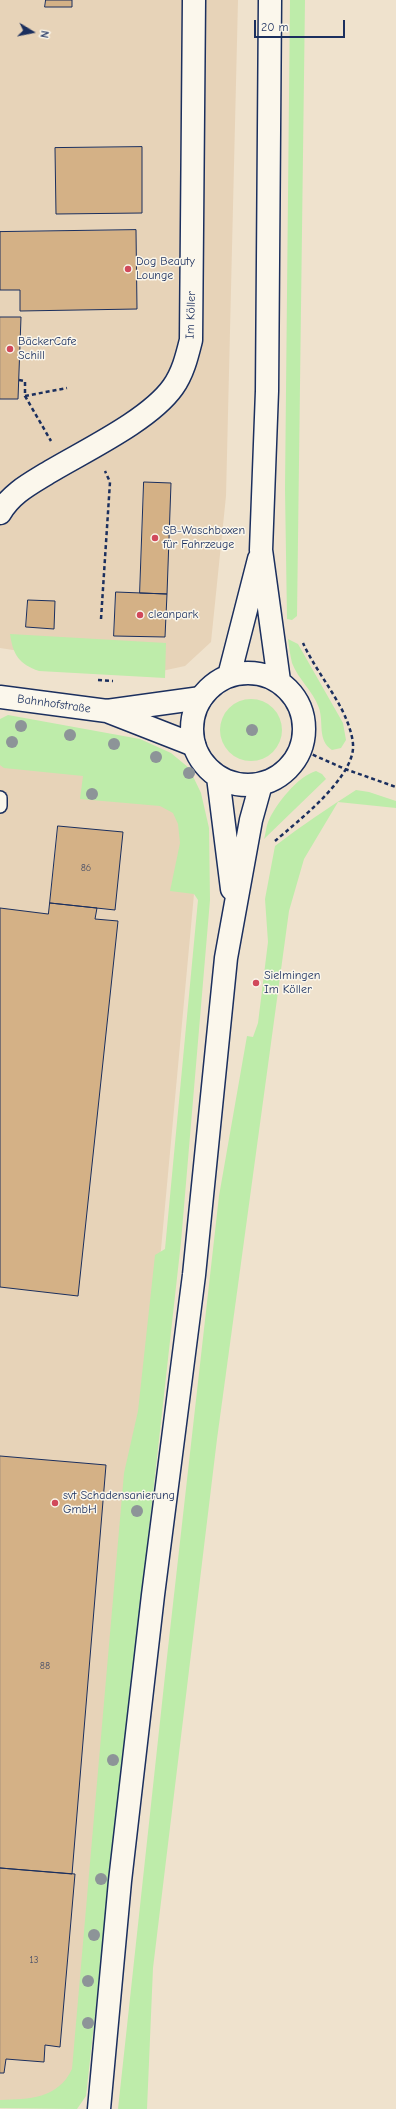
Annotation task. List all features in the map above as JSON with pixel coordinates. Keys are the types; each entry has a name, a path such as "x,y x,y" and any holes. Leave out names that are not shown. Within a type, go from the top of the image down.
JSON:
{"main road":[{"name":"Im Köller","path":"0,512 18,491 94,444 130,424 158,404 173,387 186,362 191,340 194,0"},
{"path":"270,0 267,398 261,550 279,681"},
{"path":"229,676 261,550"},
{"path":"254,673 279,681 299,704 304,719 304,734 300,749 294,761 285,771 274,779 261,784 239,784 218,777 199,757 194,745 192,721 201,698 208,689 229,676 254,673"},
{"name":"Bahnhofstraße","path":"0,697 107,711 194,745"},
{"name":"Bahnhofstraße","path":"107,711 201,698"},
{"path":"218,777 234,908"},
{"path":"99,2109 113,1956 141,1698 194,1275 217,1038 234,908 251,820 261,784"}],"lane":[{"path":"0,798 0,806"}],"path":[{"path":"19,380 25,381 24,396 64,463"},
{"path":"24,396 67,388"},
{"path":"94,444 110,482 101,619"},
{"path":"271,628 296,629 309,657 340,707 350,732 353,750 345,769 327,796 274,842"},
{"path":"95,680 117,682"},
{"path":"300,749 345,769 396,787"}],"shaded area":[{"path":"0,0 238,0 226,496 211,642 185,666 157,672 0,648"},
{"path":"0,722 175,780 194,894 143,1443 78,2088 64,2100 0,2100"}],"green space":[{"path":"290,0 305,0 297,616 292,620 287,619 285,489"},
{"path":"10,634 166,643 165,678 39,671 26,665 18,658 13,648"},
{"path":"288,639 298,644 343,723 346,740 341,748 332,750 324,741 319,708 292,663"},
{"path":"251,699 263,702 273,708 279,718 282,730 279,742 273,752 263,758 251,761 239,758 229,752 223,742 220,730 223,718 229,708 239,702"},
{"path":"8,715 140,739 171,753 189,768 201,793 209,828 210,900 181,1242 86,2096 77,2109 0,2108 0,2100 32,2098 51,2092 66,2079 72,2069 124,1473 138,1411 155,1255 165,1249 198,900 194,894 170,891 180,843 178,824 173,813 160,806 80,799 83,776 4,768 0,765 0,719"},
{"path":"316,771 322,774 326,779 264,839 267,825 272,814 288,791 309,774"},
{"path":"356,790 369,792 396,801 396,808 338,802 304,859 289,911 217,1439 153,1968 147,2109 118,2109 219,1196 247,1036 253,1037 258,1023 268,942 265,899 275,846 315,817"}],"building":[{"path":"46,0 72,0 72,7 45,7"},
{"path":"142,147 142,213 56,214 55,148"},
{"path":"136,230 137,309 20,311 20,290 0,290 0,232"},
{"name":"BäckerCafe Schill","path":"0,317 21,317 18,399 0,399"},
{"name":"SB-Waschboxen für Fahrzeuge","path":"144,482 171,483 167,594 140,593"},
{"name":"cleanpark","path":"116,592 167,594 165,637 114,636"},
{"path":"28,600 55,601 54,629 26,627"},
{"path":"58,826 123,832 115,910 50,903"},
{"path":"50,903 97,908 95,919 118,921 78,1296 0,1287 0,908 48,914"},
{"path":"0,1456 106,1465 72,1874 0,1868"},
{"path":"0,1868 75,1874 60,2047 45,2045 44,2062 6,2059 4,2073 0,2073"}],"place":[{"name":"Dog Beauty Lounge","path":"128,269"},
{"name":"BäckerCafe Schill","path":"10,349"},
{"name":"SB-Waschboxen für Fahrzeuge","path":"155,538"},
{"name":"cleanpark","path":"140,615"},
{"name":"Sielmingen Im Köller","path":"256,983"},
{"name":"svt Schadensanierung GmbH","path":"55,1503"}]}
